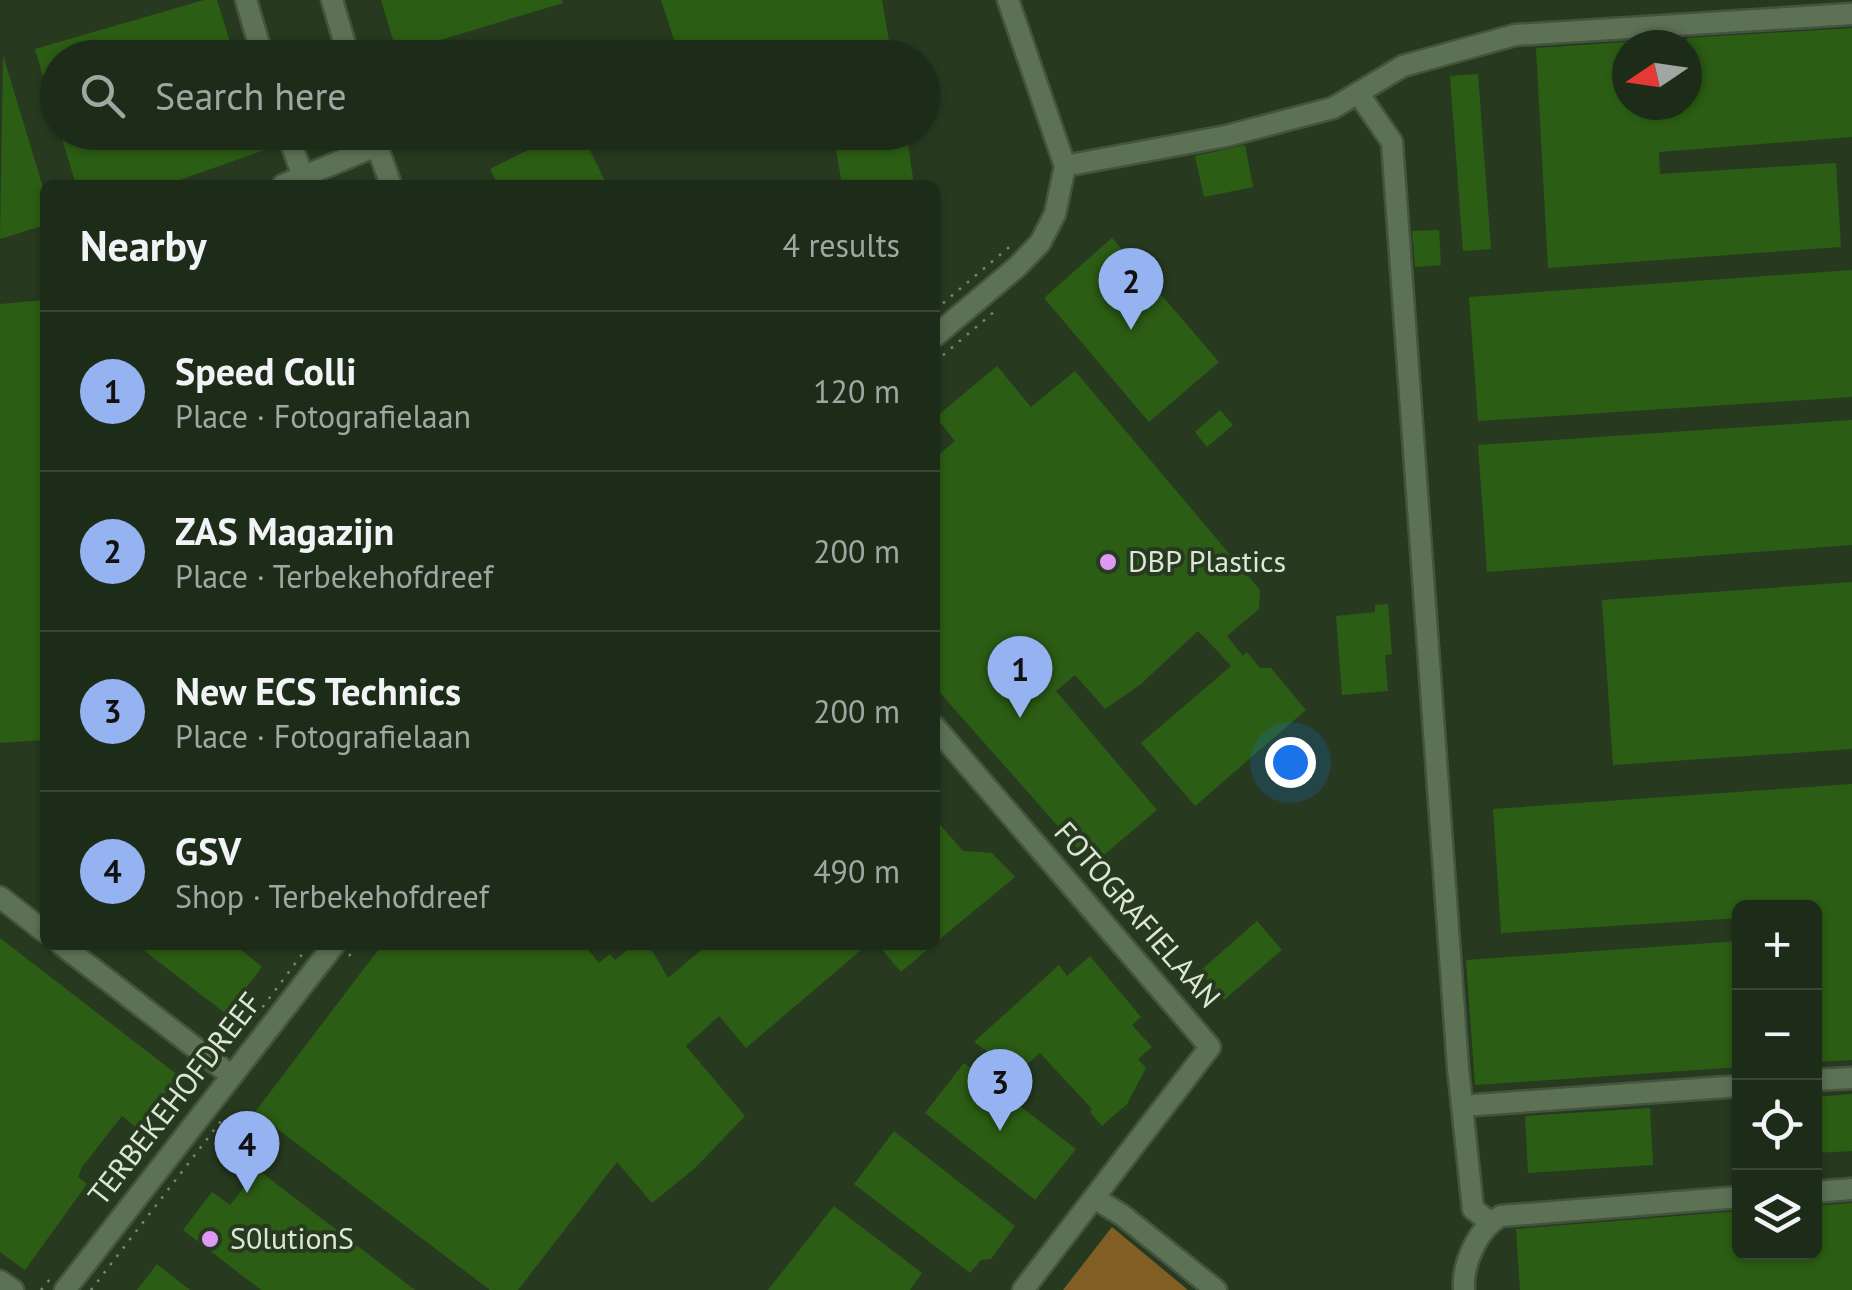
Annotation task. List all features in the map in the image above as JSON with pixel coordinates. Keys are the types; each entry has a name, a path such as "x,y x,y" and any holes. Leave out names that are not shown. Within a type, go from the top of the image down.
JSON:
{"street":[{"path":"246,0 258,40"},
{"path":"332,0 344,40"},
{"path":"940,332 1040,243 1055,214 1065,166 1008,0"},
{"path":"1065,166 1226,136 1334,108 1403,66 1515,35 1852,14"},
{"path":"1358,93 1392,142 1462,1106 1472,1209 1490,1222"},
{"path":"289,150 293,180"},
{"path":"295,180 353,150"},
{"path":"378,150 389,180"},
{"name":"FOTOGRAFIELAAN","path":"940,732 1210,1047 1023,1290"},
{"path":"0,898 40,928"},
{"path":"68,950 232,1076"},
{"name":"TERBEKEHOFDREEF","path":"64,1290 232,1076 340,952"},
{"path":"1822,1080 1852,1078"},
{"path":"1462,1106 1732,1087"},
{"path":"1822,1191 1852,1189"},
{"path":"1094,1198 1122,1215 1216,1290"},
{"path":"1464,1290 1463,1270 1490,1222 1502,1216 1732,1199"},
{"path":"0,1281 13,1290"}],"path":[{"path":"940,306 1018,239"},
{"path":"91,1290 227,1113"}],"shaded area":[{"path":"1112,1227 1188,1290 1063,1290"}],"building":[{"path":"204,0 217,0 229,40 66,40"},
{"path":"381,0 563,3 440,40 393,40"},
{"path":"661,0 882,0 889,40 674,40"},
{"path":"1852,28 1852,137 1659,152 1660,174 1836,163 1841,247 1548,268 1536,48 1612,43 1612,120 1702,120 1702,37"},
{"path":"3,55 41,180 40,227 0,239"},
{"path":"1478,74 1491,249 1463,251 1450,76"},
{"path":"1245,145 1253,187 1204,197 1195,156"},
{"path":"65,150 264,150 180,180 74,180"},
{"path":"528,150 590,150 605,180 496,180 490,169"},
{"path":"836,150 909,150 913,180 841,180"},
{"path":"1439,230 1441,265 1415,267 1412,231"},
{"path":"1112,238 1219,362 1149,422 1044,298"},
{"path":"1852,270 1852,397 1478,421 1469,297"},
{"path":"40,300 40,740 0,743 0,304"},
{"path":"997,366 1031,407 1075,371 1260,590 1259,609 1227,636 1243,656 1247,652 1260,668 1271,668 1306,710 1195,806 1141,743 1231,666 1210,643 1198,631 1141,684 1105,709 1075,675 1056,691 1157,810 1092,865 940,693 940,454 955,441 940,422 940,414"},
{"path":"1220,410 1233,425 1207,447 1195,432"},
{"path":"1852,420 1852,545 1487,572 1478,445"},
{"path":"1852,582 1852,749 1613,765 1602,600"},
{"path":"1388,604 1392,654 1385,655 1388,691 1342,695 1336,616 1375,612 1375,605"},
{"path":"1852,784 1852,1060 1822,1062 1822,900 1732,900 1732,919 1501,933 1493,809"},
{"path":"940,825 963,851 992,853 1015,877 940,939"},
{"path":"1257,921 1282,950 1224,1000 1200,971"},
{"path":"0,938 179,1076 138,1129 122,1116 82,1167 78,1177 87,1184 25,1270 0,1252"},
{"path":"1732,942 1732,1068 1475,1085 1466,960"},
{"path":"143,950 241,950 262,967 226,1014"},
{"path":"378,950 588,950 599,963 610,954 615,960 627,950 649,950 668,978 701,950 861,950 746,1048 719,1016 686,1046 745,1116 695,1168 652,1203 617,1162 518,1290 490,1290 255,1112"},
{"path":"882,950 927,950 901,972"},
{"path":"1090,956 1141,1017 1132,1025 1152,1047 1138,1059 1146,1068 1127,1104 1102,1126 1090,1112 1092,1109 1040,1053 1019,1071 1005,1056 1001,1061 974,1042 1059,965 1067,976"},
{"path":"964,1063 1076,1149 1035,1200 925,1113"},
{"path":"1852,1094 1852,1151 1822,1153 1822,1096"},
{"path":"1650,1108 1653,1165 1528,1173 1525,1116"},
{"path":"894,1131 1015,1226 991,1259 981,1260 970,1273 854,1184"},
{"path":"258,1169 415,1290 261,1290 183,1230 212,1192 230,1205"},
{"path":"1852,1203 1852,1290 1520,1290 1516,1229 1732,1212 1732,1260 1822,1260 1822,1205"},
{"path":"834,1206 922,1273 910,1290 768,1290"},
{"path":"157,1264 172,1276 190,1290 137,1290"}],"place":[{"name":"ZAS Magazijn","path":"1131,330"},
{"name":"DBP Plastics","path":"1108,562"},
{"name":"Speed Colli","path":"1020,718"},
{"name":"New ECS Technics","path":"1000,1131"},
{"name":"GSV","path":"247,1193"},
{"name":"S0lutionS","path":"210,1239"}]}
